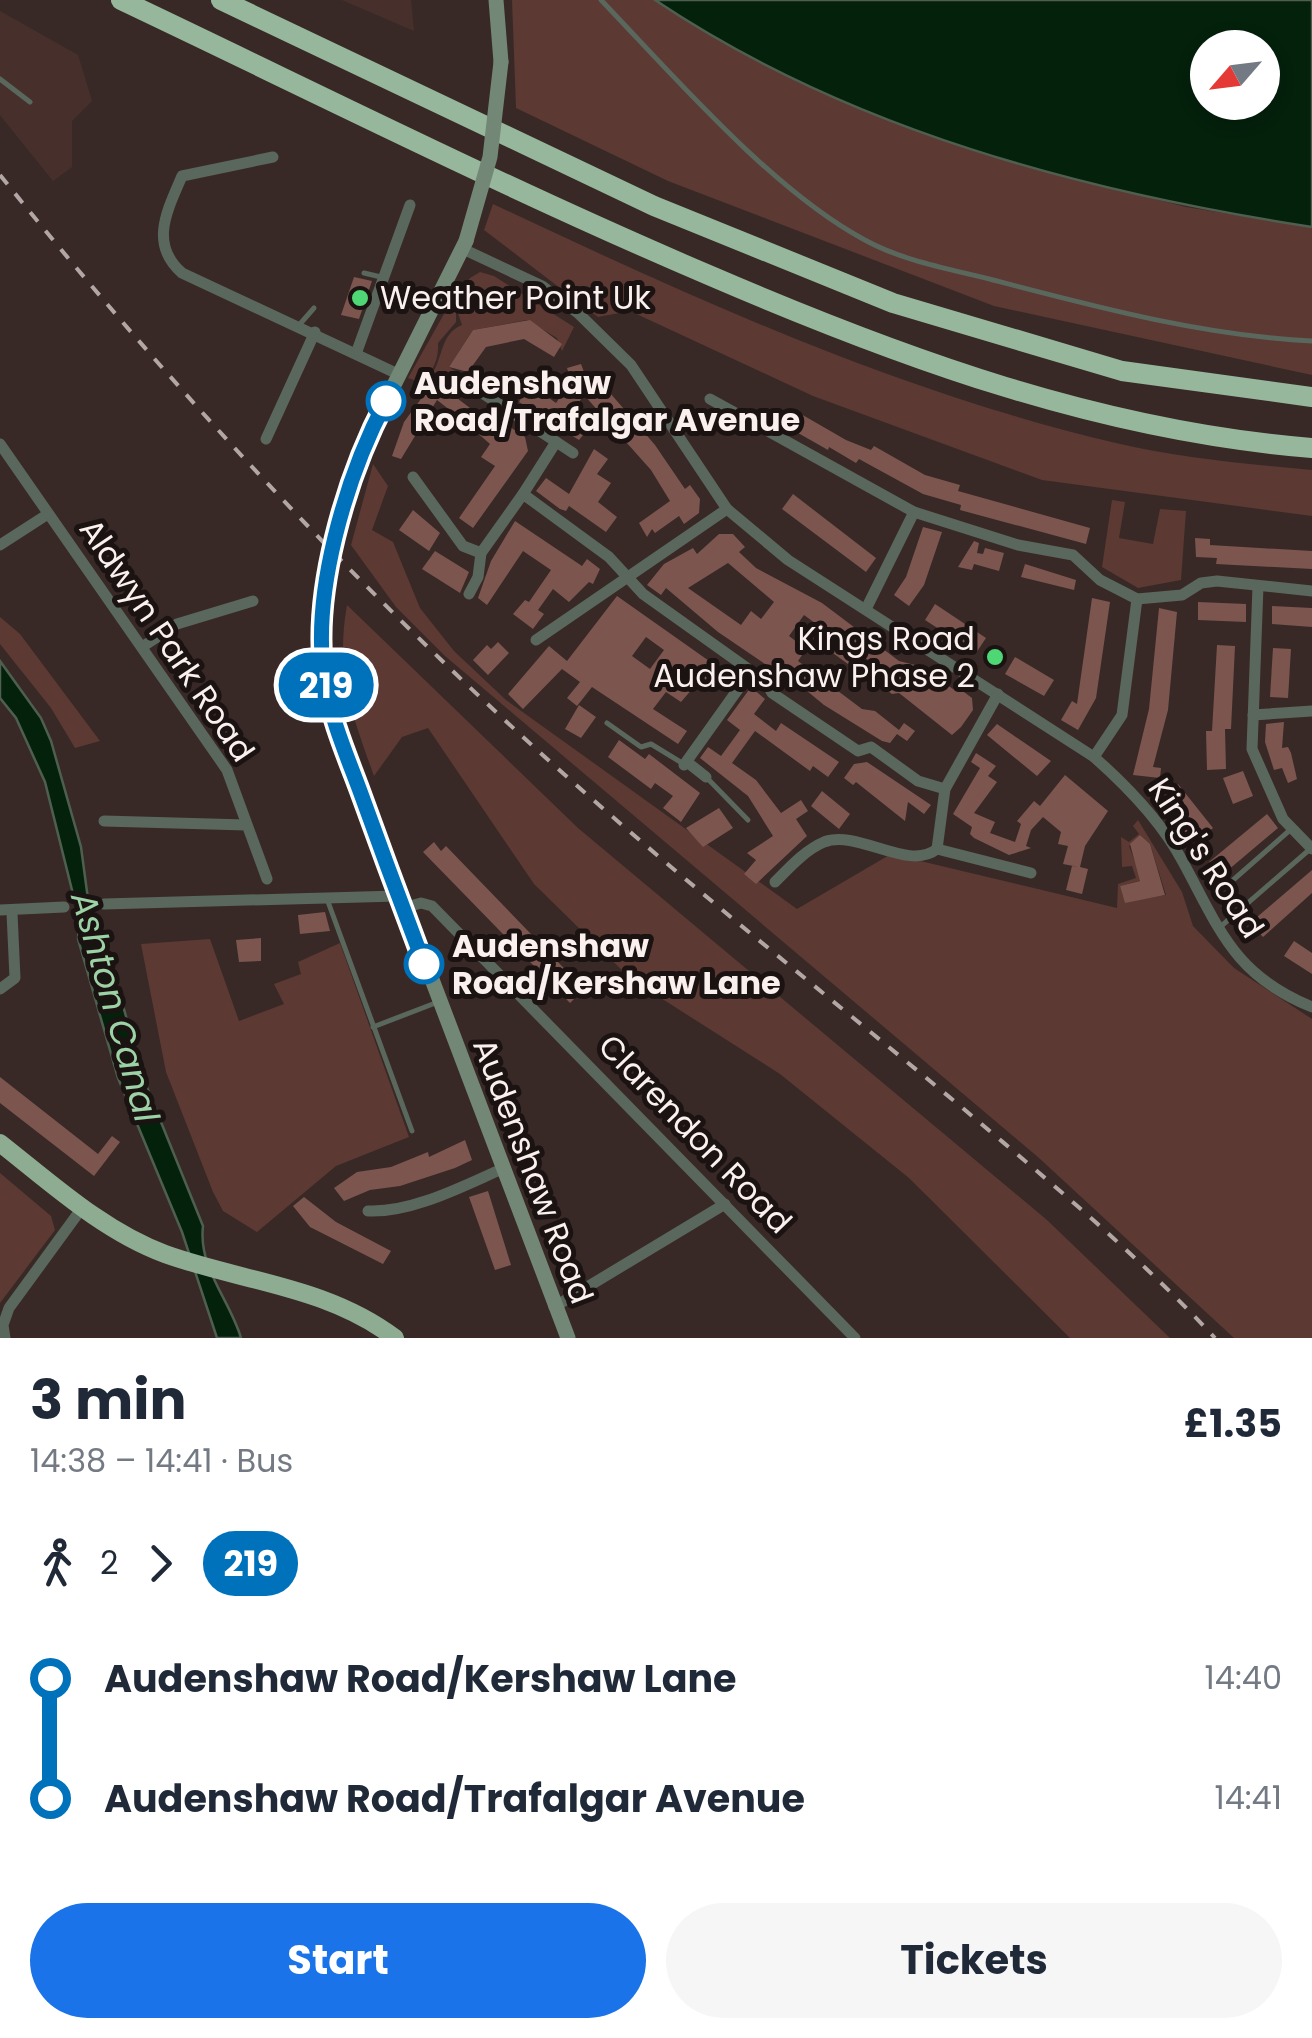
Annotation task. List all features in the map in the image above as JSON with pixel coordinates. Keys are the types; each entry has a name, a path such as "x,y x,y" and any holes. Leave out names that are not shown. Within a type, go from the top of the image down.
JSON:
{"highway":[{"path":"121,0 528,196 867,343 1070,408 1180,432 1312,448"},
{"path":"221,0 654,206 894,303 1122,371 1312,397"},
{"path":"0,1143 82,1208 164,1253 299,1288 394,1338"}],"main road":[{"name":"Audenshaw Road","path":"496,0 501,62 490,157 464,245 368,437 346,501 320,616 324,681 333,713 438,1002 568,1338"}],"street":[{"path":"273,157 182,176 160,240 167,260 182,272 300,324 400,375"},
{"path":"357,351 410,205"},
{"name":"King's Road","path":"464,245 542,286 578,313 631,365 727,510 788,560 1094,757 1130,789 1182,860 1236,960 1312,1008"},
{"path":"266,439 316,332"},
{"path":"461,379 573,453"},
{"path":"710,400 914,512 1018,545 1073,555 1100,580 1137,599 1182,595 1201,583 1217,580 1312,591"},
{"path":"470,594 478,577 481,553 556,442"},
{"name":"Aldwyn Park Road","path":"0,444 228,770 267,879"},
{"path":"413,477 463,546 481,553"},
{"path":"523,494 609,557 624,576 766,680 772,693 858,751 871,747 918,781 945,789"},
{"path":"536,640 624,576 727,510"},
{"path":"866,609 914,512"},
{"path":"0,545 48,514"},
{"path":"1258,586 1252,749 1267,791 1311,849"},
{"path":"1094,757 1122,715 1137,599"},
{"path":"142,646 177,624 253,601"},
{"path":"706,776 685,763 752,670"},
{"path":"937,848 945,789 998,694"},
{"path":"1254,715 1312,711"},
{"path":"104,820 246,826"},
{"path":"775,882 825,841 847,840 919,856 937,848 1030,873"},
{"name":"Clarendon Road","path":"104,904 326,896 422,902 432,906 855,1338"},
{"path":"0,990 15,978 6,912 64,907"},
{"path":"368,1211 387,1210 451,1192 502,1169"},
{"path":"554,1307 725,1204"},
{"path":"5,1338 4,1324 10,1308 82,1208"},
{"path":"387,1210 392,1227"}],"lane":[{"path":"600,0 701,105 807,201 863,240 916,260 1104,310 1312,341"},
{"path":"0,79 30,102"},
{"path":"364,273 383,277"},
{"path":"300,324 314,308"},
{"path":"607,724 641,747 651,744 685,763"},
{"path":"706,776 748,820"},
{"path":"1232,882 1292,828"},
{"path":"1217,930 1311,849"},
{"path":"326,896 412,1131"},
{"path":"372,1028 438,1002"}],"shaded area":[{"path":"342,0 411,0 414,31"},
{"path":"512,0 655,0 765,65 867,111 1013,162 1186,207 1312,227 1312,375 994,306 668,181 516,108"},
{"path":"0,11 78,55 92,101 72,121 72,167 53,181 0,115"},
{"path":"493,204 721,308 955,398 1140,448 1312,470 1312,516 1042,480 813,396 630,311 598,317 484,230"},
{"path":"480,272 494,276 574,327 562,351 557,338 527,320 473,330 449,367 460,374 454,381 431,376 446,340 462,325 458,313 468,302 457,295"},
{"path":"449,305 456,310 456,322 438,343 432,369 422,383 408,378"},
{"path":"373,464 388,486 372,530 393,542 420,608 454,651 506,700 797,909 891,854 1117,908 1118,884 1136,878 1132,866 1122,867 1121,837 1129,842 1139,834 1133,826 1138,820 1182,892 1193,926 1234,968 1312,1019 1312,1338 1234,1338 1039,1158 445,656 396,607 351,545","holes":["1140,835 1150,844 1166,895 1125,902 1120,886 1142,880 1129,846"]},
{"path":"1112,500 1125,502 1119,538 1153,544 1160,509 1186,511 1181,580 1138,588 1102,567"},
{"path":"347,605 578,828 1047,1220 1170,1338 1070,1338 909,1178 780,1074 631,979 534,884 428,728 402,737 374,776 344,672"},
{"path":"0,617 20,634 100,741 75,748 51,708 0,644"},
{"path":"210,939 239,1021 284,1004 274,984 301,974 298,962 340,943 409,1137 336,1166 257,1232 223,1211 213,1192 166,1072 141,944"},
{"path":"0,1173 51,1216 55,1230 0,1303"}],"water":[{"path":"655,0 1312,0 1312,227 1226,213 1055,174 888,120 730,46"},
{"name":"Ashton Canal","path":"0,661 41,718 51,741 81,847 90,914 105,942 144,1080 203,1226 205,1256 241,1338 217,1338 182,1232 118,1078 78,939 80,902 73,894 45,782 16,718 0,698"}],"building":[{"name":"Weather Point Uk","path":"354,277 372,281 359,319 341,315"},
{"path":"530,320 562,344 554,357 524,339 486,347 468,372 449,367 473,330"},
{"path":"581,364 591,391 604,386 655,445 685,489 690,485 700,499 699,513 684,524 679,516 655,533 652,529 647,537 639,523 670,501 651,470 584,395 569,416 587,430 579,440 519,402 529,384 556,403 571,381 567,368"},
{"path":"445,389 495,427 506,433 510,427 525,437 528,451 473,528 459,518 495,466 481,457 490,444 437,400 401,459 392,456 404,422 426,392"},
{"path":"794,410 846,440 871,450 874,446 925,475 960,485 958,491 1090,528 1086,544 960,510 961,505 923,494 784,425"},
{"path":"594,449 608,459 597,474 611,483 598,502 617,517 606,532 569,506 566,511 560,509 536,491 546,478 569,494"},
{"path":"793,494 876,558 866,572 782,509"},
{"path":"413,510 440,533 429,551 399,530"},
{"path":"515,521 582,566 587,559 600,569 593,584 589,582 569,602 553,589 538,610 544,614 533,629 513,614 525,600 529,602 551,570 523,551 487,605 478,598 491,561"},
{"path":"923,527 942,532 924,585 909,606 894,595 906,577"},
{"path":"719,534 733,534 745,547 739,552 756,568 822,603 899,661 923,667 953,689 956,686 972,698 973,710 952,735 899,693 885,689 894,678 861,655 852,667 826,648 834,637 804,615 789,636 806,649 798,661 862,709 875,711 899,730 904,723 915,731 907,741 897,734 890,743 882,741 824,705 778,667 771,668 718,632 666,588 661,595 647,585 664,564 693,548 697,554","holes":["728,563 774,602 761,619 751,611 741,625 688,588"]},
{"path":"1195,538 1210,539 1210,545 1312,551 1312,569 1216,564 1217,558 1196,557"},
{"path":"974,541 979,543 977,553 983,554 985,548 1004,553 999,571 974,564 972,570 958,567"},
{"path":"435,551 469,572 460,593 422,569"},
{"path":"1025,564 1076,580 1074,590 1021,577"},
{"path":"617,596 729,675 714,692 699,681 681,702 666,692 653,709 687,731 678,744 592,687 577,706 567,698 580,682 562,669 523,709 508,694 549,646 567,661","holes":["646,637 664,650 650,669 632,656"]},
{"path":"1092,598 1110,602 1096,698 1078,730 1061,720 1072,701 1077,704"},
{"path":"1198,602 1246,604 1246,622 1198,620"},
{"path":"935,604 986,638 976,653 925,620"},
{"path":"1272,606 1312,608 1312,627 1272,624"},
{"path":"1159,608 1177,612 1168,710 1153,767 1161,768 1160,778 1133,775 1149,709"},
{"path":"498,642 509,653 488,675 473,660 487,645 491,649"},
{"path":"1217,645 1235,646 1231,729 1225,729 1226,769 1207,770 1206,731 1212,731"},
{"path":"1273,648 1291,649 1288,698 1270,697"},
{"path":"1015,657 1054,680 1044,696 1005,674"},
{"path":"751,687 765,699 754,714 776,731 781,723 839,762 828,777 813,766 810,771 755,731 732,763 756,780 781,813 801,800 808,811 796,819 807,836 756,884 744,874 756,860 747,853 773,836 748,796 700,758 708,747 721,756 740,730 727,720"},
{"path":"579,705 596,717 581,738 565,729"},
{"path":"1284,722 1282,748 1288,747 1291,753 1297,779 1288,783 1282,768 1274,770 1265,742 1266,724"},
{"path":"997,724 1051,761 1037,776 987,735"},
{"path":"619,740 645,759 649,754 700,793 681,822 663,808 673,796 655,783 651,789 608,757"},
{"path":"976,753 996,766 988,776 997,782 974,813 995,822 990,833 1015,842 1021,824 1017,821 1034,801 1040,806 1065,775 1108,811 1085,846 1080,867 1088,869 1082,894 1066,890 1072,866 1079,867 1063,864 1068,846 1058,844 1061,832 1043,817 1031,830 1026,846 1031,848 1009,855 974,838 970,834 972,827 953,814 980,768 971,762"},
{"path":"867,762 931,805 924,814 908,802 905,821 856,782 853,785 844,778 854,764"},
{"path":"1243,771 1253,796 1233,804 1223,778"},
{"path":"1178,784 1213,828 1194,844 1183,829 1188,825 1165,796"},
{"path":"822,791 850,814 839,829 811,806"},
{"path":"719,808 733,828 703,847 686,828"},
{"path":"1267,814 1278,828 1221,876 1209,862"},
{"path":"1140,835 1150,844 1165,895 1125,903 1120,886 1140,881 1130,844"},
{"path":"434,842 441,851 446,846 584,989 570,1003 423,852"},
{"path":"1312,870 1312,893 1263,937 1250,923"},
{"path":"325,912 330,931 300,934 298,915"},
{"path":"261,938 261,961 239,962 236,940"},
{"path":"1294,941 1312,953 1312,974 1284,956"},
{"path":"0,1077 98,1154 112,1136 120,1142 94,1176 0,1103"},
{"path":"465,1140 472,1160 455,1168 400,1186 370,1190 344,1201 334,1188 357,1172 391,1167 428,1152 429,1157"},
{"path":"488,1191 511,1265 495,1270 469,1197"},
{"path":"304,1197 336,1222 391,1251 383,1264 310,1227 293,1206"}],"railway":[{"path":"0,175 130,331 266,482 482,698 657,855 1062,1192 1215,1338"}],"bus line":[{"name":"219","path":"386,401 368,437 346,501 320,616 324,681 424,964"}],"place":[{"name":"Weather Point Uk","path":"360,298"},
{"name":"Audenshaw Road/Trafalgar Avenue","path":"386,401"},
{"name":"Kings Road Audenshaw Phase 2","path":"995,657"},
{"name":"Audenshaw Road/Kershaw Lane","path":"424,964"}]}
